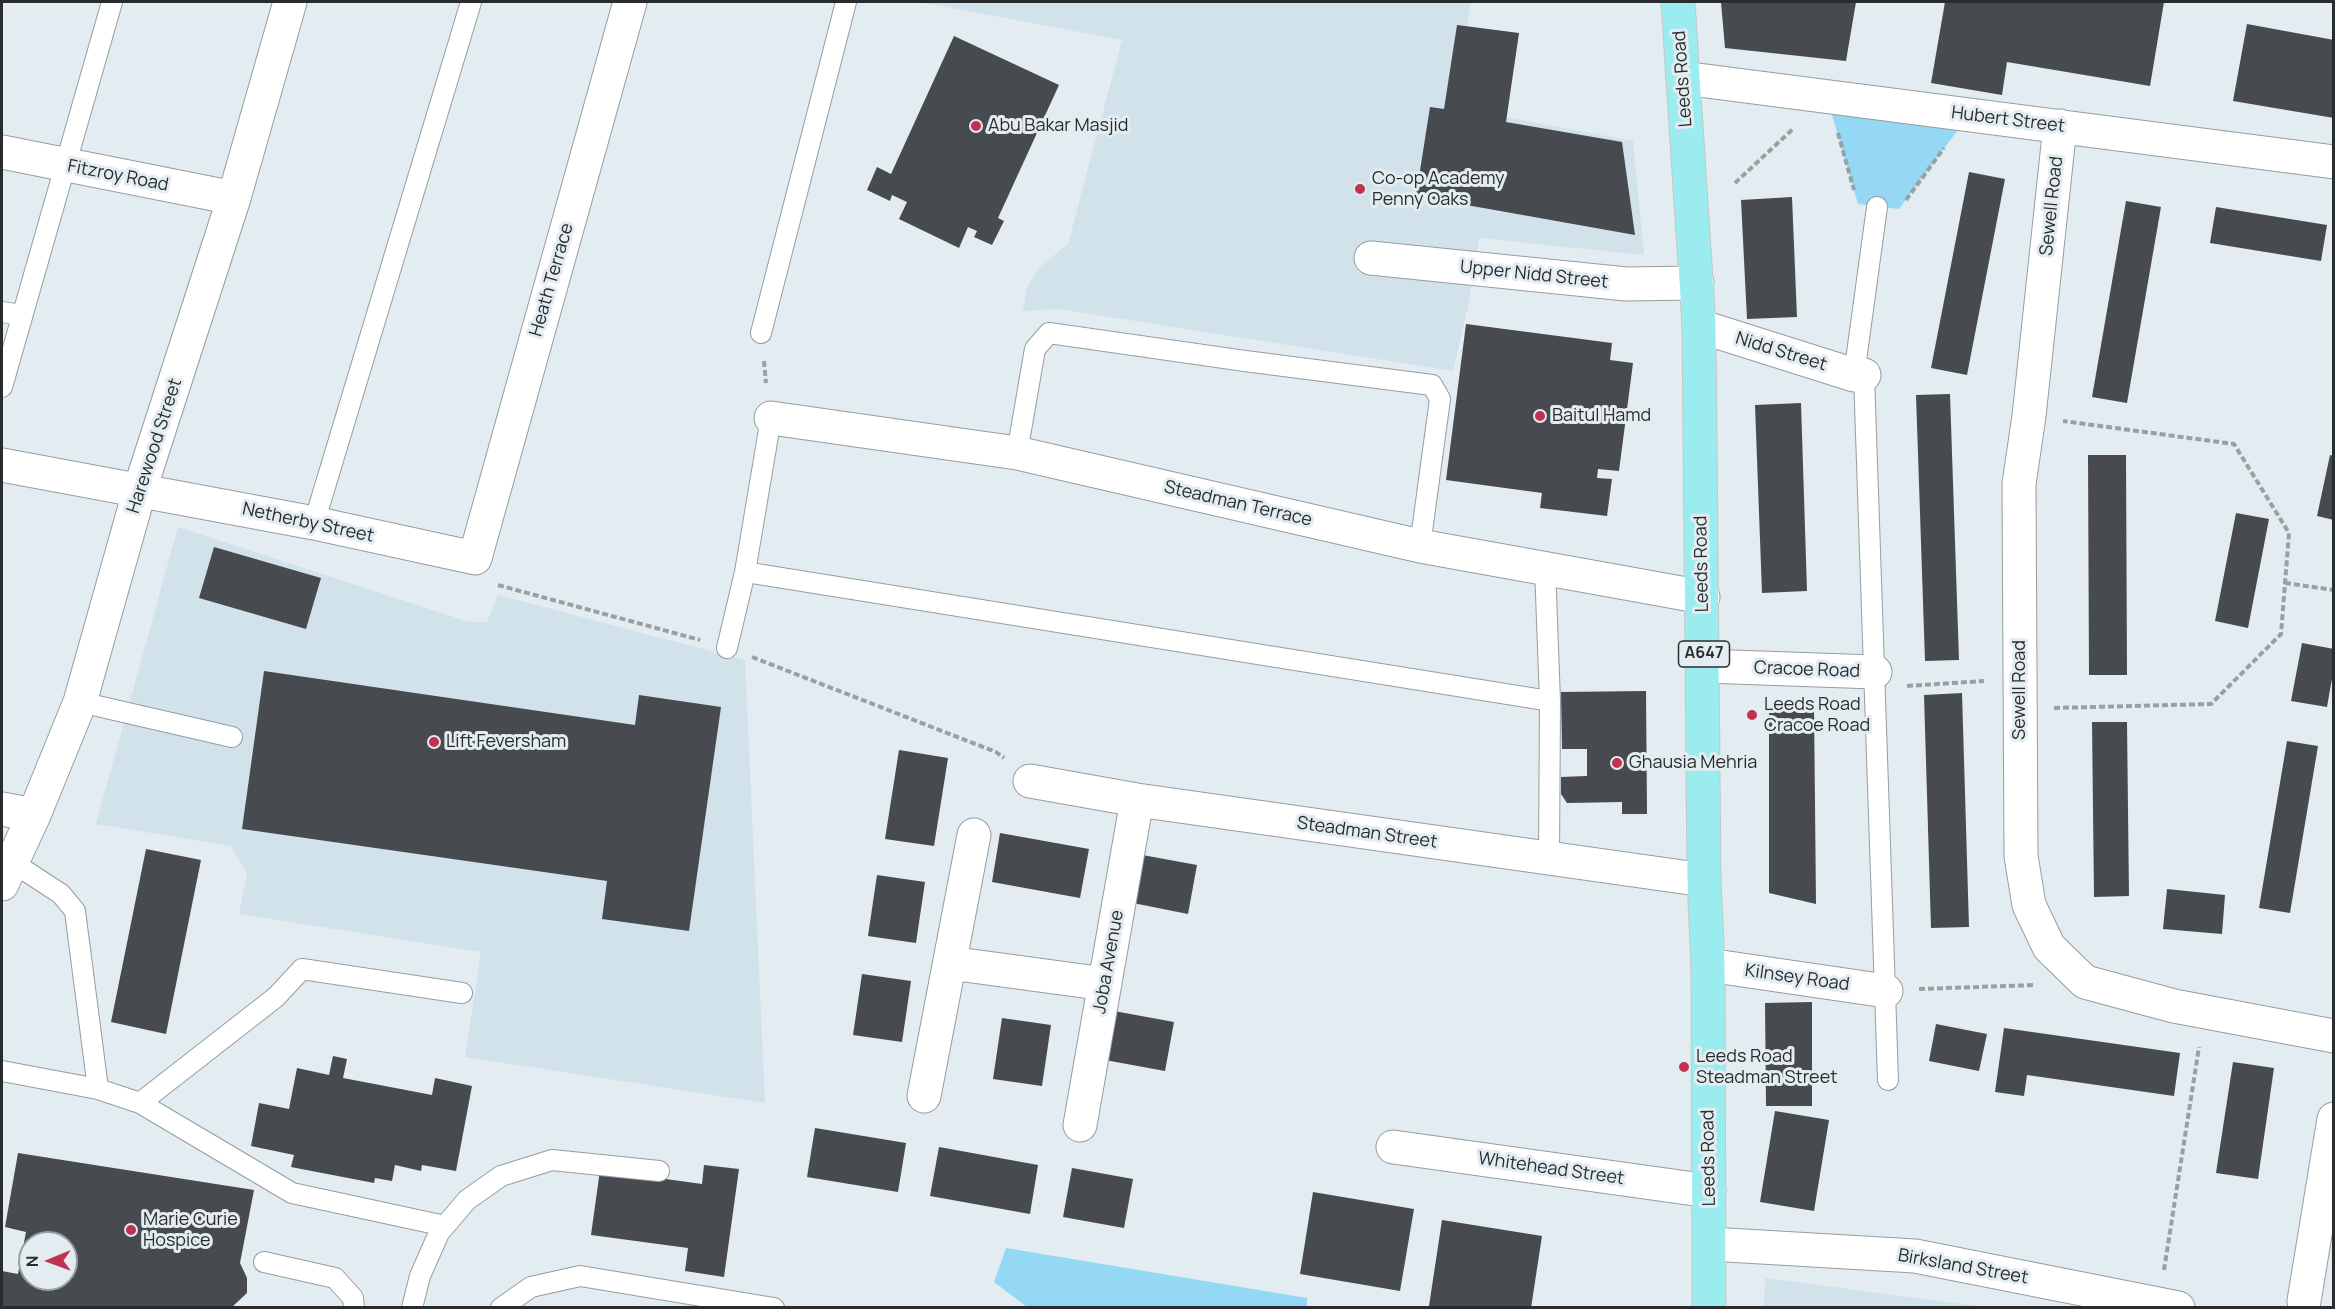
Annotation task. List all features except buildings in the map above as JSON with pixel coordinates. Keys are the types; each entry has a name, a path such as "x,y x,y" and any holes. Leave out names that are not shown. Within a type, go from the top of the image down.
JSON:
{"main road":[{"name":"Leeds Road","path":"1678,2 1699,326 1704,666 1704,880 1708,965 1709,1308"}],"street":[{"name":"Harewood Street","path":"7,873 34,815 80,702 140,489 234,198 290,2"},
{"name":"Heath Terrace","path":"475,558 630,2"},
{"name":"Hubert Street","path":"1683,78 2334,162"},
{"name":"Sewell Road","path":"2060,126 2030,416 2019,484 2021,856 2029,905 2049,947 2085,982 2174,1006 2334,1036"},
{"name":"Fitzroy Road","path":"2,152 234,198"},
{"name":"Upper Nidd Street","path":"1371,258 1626,284 1697,283"},
{"name":"Nidd Street","path":"1699,326 1859,375"},
{"name":"Steadman Terrace","path":"771,418 1017,453 1420,546 1703,597"},
{"name":"Netherby Street","path":"2,465 314,523 475,558"},
{"name":"Cracoe Road","path":"1704,666 1875,680"},
{"name":"Steadman Street","path":"1030,781 1137,800 1704,880"},
{"name":"Joba Avenue","path":"1080,1125 1137,800"},
{"path":"2,809 34,815"},
{"path":"924,1096 974,835"},
{"path":"950,963 1105,984"},
{"name":"Kilnsey Road","path":"1708,965 1886,991"},
{"path":"2304,1301 2334,1119"},
{"name":"Whitehead Street","path":"1393,1147 1709,1191"},
{"name":"Birksland Street","path":"1710,1244 1915,1256 2169,1306"}],"lane":[{"path":"2,387 112,2"},
{"path":"314,523 471,2"},
{"path":"760,333 846,2"},
{"path":"1877,207 1859,375 1875,680 1888,1080"},
{"path":"2,312 21,315"},
{"path":"1017,453 1035,349 1048,333 1432,385 1440,399 1420,546"},
{"path":"727,648 745,572 771,418"},
{"path":"1545,567 1550,701 1549,858"},
{"path":"745,572 1550,701"},
{"path":"80,702 232,737"},
{"path":"7,873 61,894 75,910 98,1089"},
{"path":"140,1103 276,997 302,969 462,993"},
{"path":"2,1071 98,1089 140,1103 292,1193 445,1226"},
{"path":"412,1308 420,1276 439,1233 467,1200 501,1176 552,1160 659,1171"},
{"path":"264,1262 335,1278 353,1298 354,1308"},
{"path":"501,1308 531,1287 580,1276 774,1308"}],"path":[{"path":"1735,183 1827,98 1858,204 1899,209 1969,115"},
{"path":"1875,680 2020,694 2211,704 2281,634 2289,533 2234,444 2030,416"},
{"path":"2285,584 2334,590"},
{"path":"1886,991 2085,982"},
{"path":"2169,1306 2204,1012"}],"shaded area":[{"name":"Co-op Academy Penny Oaks","path":"920,2 1471,2 1452,107 1633,141 1644,255 1479,238 1469,302 1453,371 1059,309 1023,311 1027,287 1041,266 1068,244 1122,40"},
{"path":"1827,98 1969,115 1899,209 1858,204"},
{"name":"Lift Feversham","path":"178,527 469,622 487,622 498,595 745,660 765,1103 465,1057 481,952 239,914 247,873 231,846 96,824"},
{"path":"1006,1248 1307,1298 1307,1307 1027,1307 994,1282"},
{"path":"1765,1278 1985,1307 1764,1307"}],"place":[{"name":"Abu Bakar Masjid","path":"976,126"},
{"name":"Co-op Academy Penny Oaks","path":"1360,189"},
{"name":"Baitul Hamd","path":"1540,416"},
{"name":"Leeds Road Cracoe Road","path":"1752,715"},
{"name":"Lift Feversham","path":"434,742"},
{"name":"Ghausia Mehria","path":"1617,763"},
{"name":"Leeds Road Steadman Street","path":"1684,1067"},
{"name":"Marie Curie Hospice","path":"131,1230"}]}
